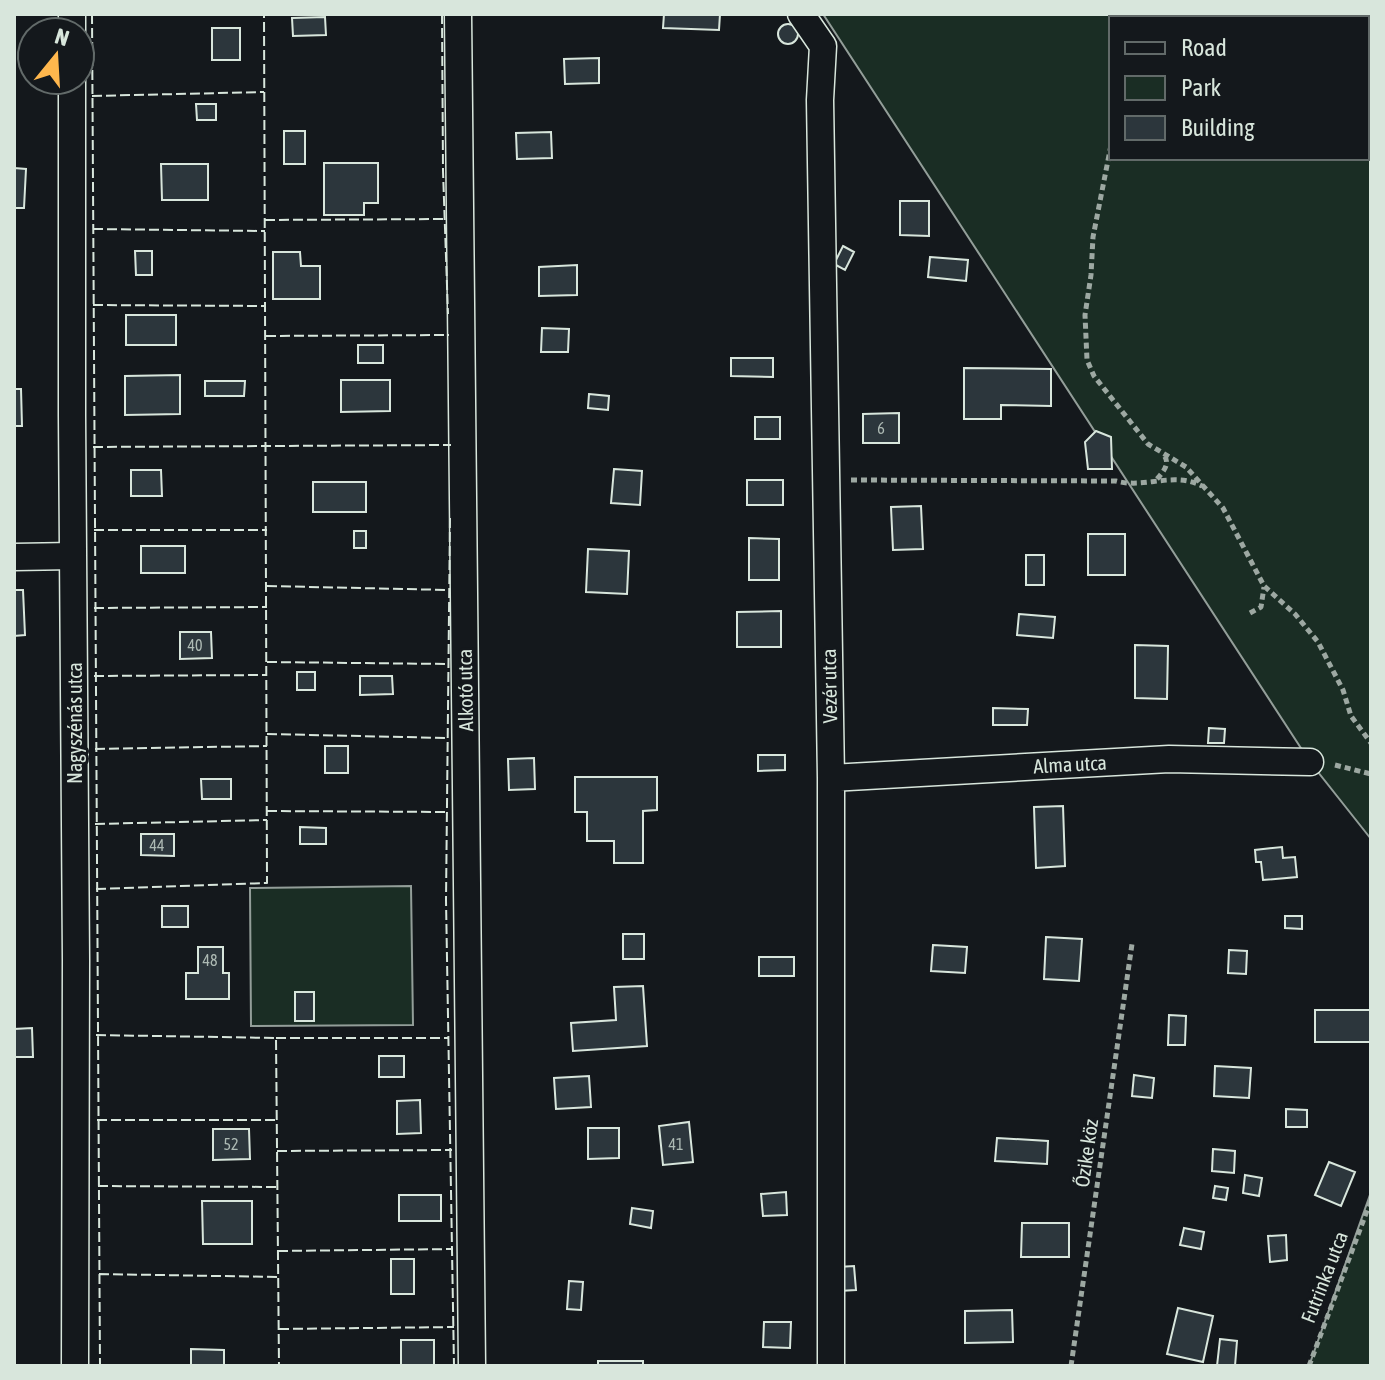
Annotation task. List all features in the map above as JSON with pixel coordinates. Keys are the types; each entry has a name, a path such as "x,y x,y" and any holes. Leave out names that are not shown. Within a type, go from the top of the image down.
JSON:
{"street":[{"name":"Alkotó utca","path":"458,14 472,1366"},
{"name":"Vezér utca","path":"801,14 823,46 820,100 831,778 831,1366"},
{"name":"Nagyszénás utca","path":"72,96 75,1366"},
{"path":"14,557 73,556"},
{"name":"Alma utca","path":"831,778 1169,759 1310,762"}],"path":[{"path":"1109,155 1093,237 1085,315 1087,360 1094,376 1142,437 1186,467 1207,488 1231,520 1264,586 1313,635 1343,690 1351,716 1371,743"},
{"path":"1157,479 1166,467 1167,461 1162,453"},
{"path":"826,480 1116,481 1133,484 1157,479 1183,479 1207,488"},
{"path":"1250,613 1261,607 1264,586"},
{"path":"1310,762 1371,774"},
{"name":"Őzike köz","path":"1071,1366 1132,944"},
{"name":"Futrinka utca","path":"1309,1366 1371,1200"}],"green space":[{"path":"823,14 1371,14 1371,839 1310,762"},
{"path":"411,886 413,1025 251,1026 250,888"},
{"path":"1371,1192 1371,1366 1309,1366"}],"building":[{"path":"664,14 720,14 719,30 663,28"},
{"path":"325,17 326,35 293,36 292,18"},
{"path":"788,24 795,27 798,34 795,41 788,44 781,41 778,34 781,27"},
{"path":"212,28 240,28 240,60 212,60"},
{"path":"599,58 599,83 565,84 564,59"},
{"path":"196,104 216,104 216,120 197,120"},
{"path":"284,131 305,131 305,164 284,164"},
{"path":"551,132 552,158 517,159 516,133"},
{"path":"324,163 378,163 378,203 364,203 364,215 324,215"},
{"path":"161,164 208,164 208,200 162,200"},
{"path":"14,168 26,169 24,208 14,208"},
{"path":"900,201 929,201 929,236 900,235"},
{"path":"843,246 854,252 845,270 834,264"},
{"path":"135,251 152,251 152,275 136,275"},
{"path":"273,252 300,252 301,266 320,266 320,299 273,299"},
{"path":"930,257 968,260 966,281 928,277"},
{"path":"577,265 577,295 539,296 539,267"},
{"path":"126,315 176,315 176,345 126,345"},
{"path":"542,328 569,329 568,352 541,352"},
{"path":"358,345 383,345 383,363 358,363"},
{"path":"731,358 773,358 773,377 731,376"},
{"path":"964,368 1051,369 1051,406 1001,405 1001,419 964,419"},
{"path":"180,375 180,414 125,415 125,376"},
{"path":"341,380 390,380 390,411 341,412"},
{"path":"205,381 245,381 244,396 205,396"},
{"path":"14,389 21,389 22,426 14,426"},
{"path":"589,394 609,396 608,410 588,408"},
{"path":"899,413 899,443 863,443 863,414"},
{"path":"755,417 780,417 780,439 755,439"},
{"path":"1096,431 1111,437 1112,469 1088,469 1085,442"},
{"path":"614,469 642,471 640,505 611,503"},
{"path":"131,470 161,470 162,496 131,496"},
{"path":"747,480 783,480 783,505 747,505"},
{"path":"313,482 366,482 366,512 313,512"},
{"path":"921,506 923,549 893,550 891,507"},
{"path":"354,531 366,531 366,548 354,548"},
{"path":"1088,534 1125,534 1125,575 1088,575"},
{"path":"749,538 779,539 779,580 749,580"},
{"path":"141,546 185,546 185,573 141,573"},
{"path":"588,549 629,551 627,594 586,592"},
{"path":"1026,555 1044,555 1044,585 1026,585"},
{"path":"14,590 23,590 25,635 14,636"},
{"path":"781,611 781,647 737,647 737,612"},
{"path":"1019,614 1055,617 1053,638 1017,635"},
{"path":"180,632 211,632 212,658 180,659"},
{"path":"1135,645 1168,646 1167,699 1135,698"},
{"path":"297,672 315,672 315,690 297,690"},
{"path":"360,676 392,676 393,694 360,695"},
{"path":"993,708 1028,709 1027,725 993,725"},
{"path":"1209,728 1225,729 1224,743 1208,743"},
{"path":"325,746 348,746 348,773 325,773"},
{"path":"758,755 785,755 785,770 758,771"},
{"path":"534,758 535,789 509,790 508,759"},
{"path":"575,777 657,777 657,810 643,811 643,863 614,863 614,841 587,841 587,812 575,812"},
{"path":"201,779 231,779 231,799 202,799"},
{"path":"1063,806 1065,866 1036,868 1034,807"},
{"path":"300,827 326,828 326,844 300,844"},
{"path":"141,834 174,834 174,856 141,855"},
{"path":"1282,847 1283,858 1295,857 1297,877 1263,880 1261,862 1256,862 1255,850"},
{"path":"162,906 188,906 188,927 162,927"},
{"path":"1285,916 1302,916 1302,929 1285,928"},
{"path":"623,934 644,934 644,959 623,959"},
{"path":"1046,937 1082,939 1079,981 1044,979"},
{"path":"933,945 967,947 965,973 931,971"},
{"path":"198,947 223,947 223,973 229,973 229,999 186,999 186,973 198,973"},
{"path":"1229,950 1247,951 1246,974 1228,973"},
{"path":"759,957 794,957 794,976 759,976"},
{"path":"643,986 647,1046 573,1051 571,1023 616,1020 614,987"},
{"path":"295,992 314,992 314,1021 295,1021"},
{"path":"1315,1010 1371,1010 1371,1042 1315,1042"},
{"path":"1169,1015 1186,1016 1185,1045 1168,1045"},
{"path":"32,1028 33,1057 14,1057 14,1029"},
{"path":"379,1056 404,1056 404,1077 379,1077"},
{"path":"1215,1066 1251,1068 1249,1098 1214,1096"},
{"path":"1134,1075 1154,1078 1152,1098 1132,1096"},
{"path":"589,1076 591,1107 556,1109 554,1078"},
{"path":"420,1100 421,1133 397,1134 397,1101"},
{"path":"1286,1109 1307,1110 1307,1127 1286,1127"},
{"path":"689,1122 693,1162 663,1165 659,1126"},
{"path":"588,1128 619,1128 619,1158 588,1159"},
{"path":"213,1129 249,1129 250,1159 213,1160"},
{"path":"997,1138 1048,1141 1047,1164 995,1161"},
{"path":"1213,1149 1235,1151 1234,1173 1212,1171"},
{"path":"1329,1162 1355,1172 1341,1206 1315,1195"},
{"path":"1245,1175 1262,1178 1259,1196 1243,1193"},
{"path":"1215,1186 1228,1188 1226,1200 1213,1198"},
{"path":"786,1192 787,1215 763,1216 761,1194"},
{"path":"399,1195 441,1195 441,1221 399,1221"},
{"path":"202,1201 252,1201 252,1244 203,1244"},
{"path":"632,1208 653,1211 651,1228 630,1224"},
{"path":"1022,1223 1069,1223 1069,1257 1021,1257"},
{"path":"1184,1228 1204,1232 1201,1249 1180,1245"},
{"path":"1286,1235 1287,1260 1270,1262 1268,1236"},
{"path":"391,1259 414,1259 414,1294 391,1294"},
{"path":"854,1266 856,1290 839,1291 838,1267"},
{"path":"569,1281 583,1282 581,1310 567,1309"},
{"path":"1178,1308 1213,1316 1203,1362 1167,1354"},
{"path":"1012,1310 1013,1342 965,1343 965,1311"},
{"path":"764,1322 791,1322 790,1348 763,1347"},
{"path":"1220,1339 1237,1341 1235,1366 1217,1366"},
{"path":"401,1340 434,1340 434,1366 401,1366"},
{"path":"191,1349 224,1350 224,1366 191,1366"},
{"path":"598,1361 643,1361 643,1366 598,1366"}],"fence":[{"path":"92,14 100,1366"},
{"path":"96,889 267,883 264,14"},
{"path":"442,14 448,314"},
{"path":"96,96 264,92"},
{"path":"265,220 445,219"},
{"path":"93,229 265,231"},
{"path":"93,305 266,306"},
{"path":"266,336 449,335"},
{"path":"93,447 451,445"},
{"path":"450,518 446,900 454,1366"},
{"path":"94,530 267,530"},
{"path":"267,586 449,590"},
{"path":"94,608 267,607"},
{"path":"267,662 448,664"},
{"path":"94,676 266,675"},
{"path":"267,734 447,738"},
{"path":"95,749 267,746"},
{"path":"267,811 447,812"},
{"path":"95,824 267,820"},
{"path":"96,1035 276,1038 279,1366"},
{"path":"276,1038 449,1038"},
{"path":"97,1120 276,1120"},
{"path":"277,1151 452,1150"},
{"path":"98,1186 277,1187"},
{"path":"278,1251 453,1249"},
{"path":"99,1274 278,1277"},
{"path":"279,1329 454,1327"}]}
